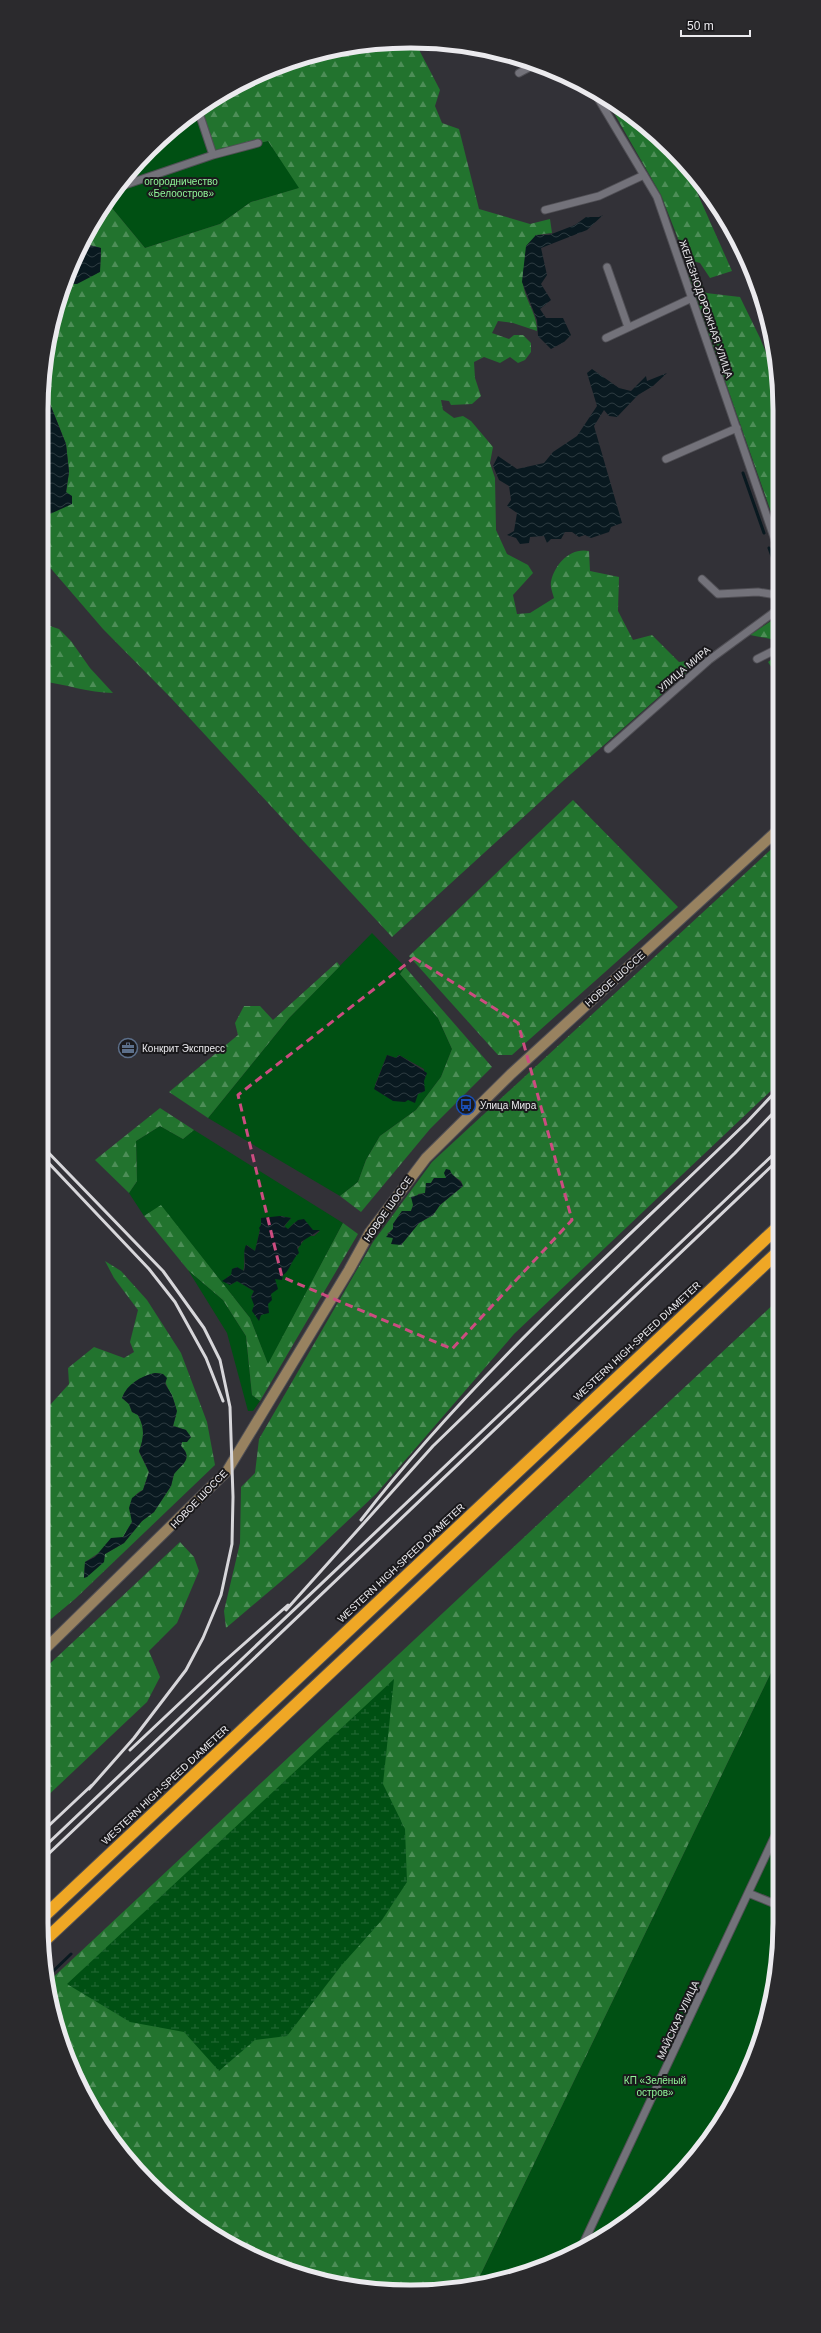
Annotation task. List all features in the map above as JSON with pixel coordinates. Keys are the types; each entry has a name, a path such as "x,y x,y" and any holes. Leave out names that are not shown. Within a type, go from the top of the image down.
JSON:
{"highway":[{"name":"WESTERN HIGH-SPEED DIAMETER","path":"48,1912 773,1232"},
{"path":"49,1937 773,1257"}],"main road":[{"name":"НОВОЕ ШОССЕ","path":"48,1646 227,1471 349,1270 370,1232 426,1158 511,1074 773,835"}],"street":[{"path":"519,73 529,68"},
{"name":"ЖЕЛЕЗНОДОРОЖНАЯ УЛИЦА","path":"600,102 657,197 773,534"},
{"path":"200,116 213,155"},
{"path":"128,184 213,155 258,143"},
{"path":"544,210 599,196 644,175"},
{"path":"607,267 628,328"},
{"path":"606,338 692,298"},
{"path":"666,459 737,428"},
{"path":"702,579 718,594 736,592 773,595"},
{"name":"УЛИЦА МИРА","path":"608,749 709,660 773,613"},
{"path":"757,659 773,651"},
{"name":"МАЙСКАЯ УЛИЦА","path":"585,2240 773,1840"},
{"path":"748,1893 773,1903"}],"highlighted area":[{"path":"414,958 518,1023 572,1220 452,1349 282,1277 238,1095"}],"green space":[{"path":"418,48 440,90 435,106 442,123 459,129 479,209 530,224 550,219 552,233 536,235 529,250 523,273 524,290 535,318 537,331 513,323 498,321 492,333 509,339 514,335 523,335 531,343 531,352 525,360 518,363 510,357 500,363 484,357 474,362 475,378 481,396 472,404 451,405 449,401 441,400 443,410 454,418 463,416 471,421 493,447 490,463 495,478 496,530 507,554 528,565 533,573 513,595 517,614 530,613 554,598 551,582 559,564 575,552 582,550 589,551 590,571 619,577 618,611 633,640 652,635 679,662 702,659 563,781 392,937 171,698 103,629 48,565 48,488 50,491 66,493 69,472 66,444 48,400 51,363 60,317 70,286 100,271 101,248 88,245 109,209 111,207 145,248 220,224 251,202 299,188 268,141 216,154 201,115 250,85 294,67 317,60 363,51"},
{"path":"612,109 650,138 683,171 693,184 732,271 710,278 700,263 686,259 661,195"},
{"name":"огородничество «Белоостров»","path":"203,113 249,145 268,141 300,188 251,202 220,224 145,248 111,207 138,171 154,154 171,138"},
{"path":"688,275 700,281 706,293 740,297 770,361 773,410 773,518"},
{"path":"773,620 773,639 750,635"},
{"path":"48,625 59,629 71,641 90,668 113,693 95,692 48,682"},
{"path":"773,658 773,670 768,662"},
{"path":"573,800 678,907 512,1055 498,1055 409,956"},
{"path":"773,848 773,1089 514,1334 376,1494 304,1562 226,1628 224,1611 240,1543 241,1487 255,1473 259,1439 373,1242 432,1162","holes":["451,1174 461,1181 463,1186 440,1205 433,1215 419,1223 401,1245 387,1234 393,1229 393,1224 402,1211 411,1211 418,1194 425,1193 434,1178 447,1178"]},
{"path":"372,933 405,967 400,974 438,1018 452,1049 441,1077 416,1110 380,1136 366,1160 358,1182 340,1196 208,1118 289,1018","holes":["387,1055 396,1058 399,1055 424,1069 421,1088 408,1100 382,1094 375,1085"]},
{"path":"337,962 340,966 289,1018 208,1118 169,1092 238,1035 235,1023 244,1006 260,1006 273,1020"},
{"path":"405,967 492,1067 430,1129 361,1212 340,1196 358,1182 366,1160 380,1136 416,1110 441,1077 452,1049 438,1018 400,974"},
{"path":"160,1108 194,1130 183,1139 160,1126 136,1141 137,1181 129,1193 95,1160"},
{"path":"160,1126 183,1139 194,1130 343,1223 268,1365 250,1318 161,1206 144,1216 129,1193 137,1181 136,1141","holes":["280,1216 291,1218 284,1227 288,1229 294,1223 302,1220 313,1230 320,1231 314,1236 308,1236 303,1241 289,1265 281,1275 275,1279 268,1304 261,1315 251,1297 254,1291 237,1281 230,1285 227,1277 243,1271 244,1254 247,1245 255,1251 261,1225 266,1217 276,1218"]},
{"path":"161,1205 250,1318 268,1364 343,1223 358,1234 260,1401 252,1395 246,1336 223,1300 188,1270 144,1216"},
{"path":"105,1261 121,1271 147,1300 181,1353 207,1422 215,1465 75,1599 51,1619 48,1620 48,1407 69,1384 68,1368 94,1347 124,1358 134,1352 130,1342 138,1310 114,1278","holes":["155,1373 163,1374 175,1405 176,1414 173,1426 186,1430 187,1442 182,1441 181,1446 185,1451 185,1462 174,1474 171,1486 154,1512 142,1521 124,1543 105,1554 104,1558 84,1578 85,1562 123,1537 132,1522 131,1507 133,1499 143,1490 149,1472 139,1452 143,1433 142,1424 138,1415 132,1412 129,1404 122,1398 124,1393 131,1385 140,1379"]},
{"path":"188,1270 223,1300 246,1336 252,1395 260,1401 253,1411 248,1411 227,1333"},
{"path":"773,1305 773,1668 479,2278 458,2282 410,2285 363,2282 340,2278 294,2266 250,2248 209,2224 171,2195 154,2179 138,2162 109,2124 85,2083 67,2039 60,2016 52,1978"},
{"path":"180,1542 194,1557 199,1571 177,1623 149,1651 160,1677 147,1702 48,1795 48,1665"},
{"name":"КП «Зелёный остров»","path":"773,1668 773,1922 770,1970 761,2016 754,2039 736,2083 712,2124 683,2162 650,2195 631,2210 612,2224 571,2248 527,2266 479,2278"},
{"path":"394,1679 383,1784 405,1829 407,1882 382,1920 341,1966 287,2036 255,2040 219,2071 184,2032 130,2022 67,1984"}],"water":[{"path":"603,215 587,230 541,248 547,275 541,284 551,300 540,309 546,318 563,318 571,335 564,342 551,349 538,336 537,320 522,282 526,246 536,235 549,235 575,225 586,217 599,217"},
{"path":"88,245 101,248 100,272 77,284 71,284"},
{"path":"592,369 619,388 631,391 646,376 647,381 667,373 653,386 638,395 617,417 609,416 604,410 594,426 622,523 611,527 609,532 591,538 585,535 579,537 572,532 565,532 561,539 551,539 547,543 544,536 530,537 529,543 520,544 516,538 507,535 514,531 517,513 507,506 511,500 509,486 499,480 493,466 498,456 517,469 544,463 553,452 577,436 597,406 587,373"},
{"path":"48,400 66,444 69,472 66,492 72,496 72,504 50,514 50,491 48,488"},
{"path":"387,1055 396,1058 399,1055 427,1073 424,1081 425,1091 418,1094 415,1103 408,1100 405,1102 393,1101 374,1089"},
{"path":"446,1169 450,1170 463,1186 440,1205 433,1215 419,1223 401,1245 391,1244 393,1238 386,1237 393,1229 393,1224 402,1211 411,1211 413,1205 411,1197 425,1193 426,1183 431,1183 434,1178 446,1178 444,1173"},
{"path":"280,1216 291,1218 284,1226 288,1229 298,1220 304,1219 313,1230 320,1230 301,1242 301,1245 297,1247 299,1253 283,1275 282,1280 275,1279 278,1289 271,1294 272,1300 268,1304 269,1313 261,1315 259,1321 252,1311 254,1305 251,1297 254,1291 237,1281 230,1285 222,1281 231,1275 232,1269 237,1267 244,1271 245,1248 246,1245 255,1251 260,1230 259,1228 261,1225 261,1218"},
{"path":"155,1373 163,1374 167,1378 165,1384 172,1395 177,1411 173,1426 186,1430 191,1437 187,1442 182,1442 181,1446 186,1455 185,1462 174,1474 171,1486 154,1512 142,1521 124,1543 105,1554 104,1562 84,1578 85,1562 95,1557 111,1538 123,1537 132,1522 129,1508 132,1498 143,1490 149,1472 139,1451 143,1433 142,1424 138,1415 132,1412 129,1404 122,1398 127,1389 135,1381"}],"waterway":[{"path":"743,473 764,533"},
{"path":"769,548 773,559"},
{"path":"51,1973 71,1954"}],"railway":[{"path":"361,1520 404,1467 498,1364 597,1265 747,1122 773,1094"},
{"path":"286,1610 433,1446 735,1153 773,1113"},
{"path":"48,1152 163,1271 204,1328 220,1360 230,1407 233,1497 232,1544 221,1595 203,1638 186,1670 134,1738 89,1789"},
{"path":"48,1843 773,1155"},
{"path":"48,1162 149,1269 175,1302 206,1358 223,1401"},
{"path":"48,1854 773,1165"},
{"path":"130,1750 219,1666 288,1605"},
{"path":"48,1826 92,1785"}],"place":[{"name":"Конкрит Экспресс","path":"128,1048"},
{"name":"Улица Мира","path":"466,1105"}]}
